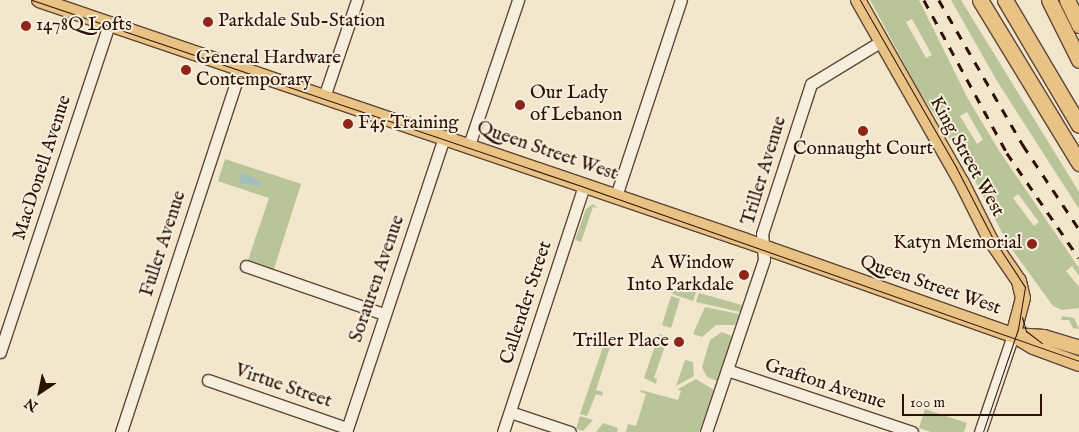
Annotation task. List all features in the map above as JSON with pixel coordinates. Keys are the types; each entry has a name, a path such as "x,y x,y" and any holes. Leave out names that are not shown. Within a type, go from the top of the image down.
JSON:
{"highway":[{"path":"980,0 1079,163"},
{"path":"1005,0 1022,35 1079,125"},
{"path":"1049,0 1079,60"},
{"path":"1067,0 1079,25"}],"main road":[{"name":"Queen Street West","path":"39,0 470,145 1013,335"},
{"name":"King Street West","path":"858,0 880,42 962,183 990,239 1019,281 1023,298 1013,335"},
{"path":"1013,335 1044,337 1079,348"},
{"path":"1013,335 1033,347 1079,364"}],"street":[{"path":"324,97 357,0"},
{"path":"470,145 518,0"},
{"path":"616,196 681,0"},
{"name":"MacDonell Avenue","path":"0,349 110,24"},
{"name":"Triller Avenue","path":"706,432 764,260 762,234 811,84 880,42"},
{"name":"Fuller Avenue","path":"120,432 241,68"},
{"name":"Sorauren Avenue","path":"347,430 444,137"},
{"name":"Callender Street","path":"503,432 584,185"},
{"path":"246,266 384,314"},
{"path":"980,432 1013,335"},
{"name":"Grafton Avenue","path":"727,370 912,432"},
{"name":"Virtue Street","path":"208,380 347,430"},
{"path":"510,412 570,432"}],"green space":[{"path":"870,0 919,0 967,97 998,149 1079,268 1079,276 1072,266 1066,271 1079,287 1079,308 1062,310 1053,306 1008,244 969,169 918,89","holes":["912,19 932,55 926,58 906,22","967,112 983,140 977,144 960,116","1018,194 1039,222 1034,226 1013,198"]},
{"path":"951,0 961,0 1079,192 1079,209 997,81"},
{"path":"225,159 301,184 274,269 248,260 269,198 218,181"},
{"path":"593,204 598,208 593,207 581,242 575,240 586,209"},
{"path":"680,287 696,292 693,301 672,294 674,289 679,290"},
{"path":"699,293 742,305 740,312 696,302"},
{"path":"671,296 680,299 671,328 662,325"},
{"path":"705,307 739,314 735,325 716,325 702,337 693,334"},
{"path":"1062,316 1074,318 1079,329 1073,328 1069,320 1061,320"},
{"path":"722,332 732,336 717,381 707,377 702,367 710,340"},
{"path":"659,334 668,337 654,378 657,379 656,384 644,378"},
{"path":"604,344 610,347 596,390 603,392 602,396 596,394 587,416 580,414"},
{"path":"685,360 693,362 694,376 676,386"},
{"path":"696,379 714,390 699,432 626,432 628,424 636,426 646,394 640,392 641,390 678,400 681,391 678,389"},
{"path":"925,409 967,423 964,432 931,432 919,428"},
{"path":"580,416 593,420 583,431 576,429"},
{"path":"603,423 618,428 617,432 596,432"}],"water":[{"path":"241,173 260,181 260,186 240,183"}],"tram line":[{"path":"32,0 584,187 1079,361"},
{"path":"860,0 956,167 991,235 1025,287 1018,329 983,432"},
{"path":"1022,317 1026,331 1042,343"}],"railway":[{"path":"924,0 1007,153 1079,258"},
{"path":"939,0 1023,145 1079,229"}],"place":[{"name":"Parkdale Sub-Station","path":"208,22"},
{"name":"1478Q Lofts","path":"26,26"},
{"name":"General Hardware Contemporary","path":"186,70"},
{"name":"Our Lady of Lebanon","path":"520,105"},
{"name":"F45 Training","path":"348,124"},
{"name":"Connaught Court","path":"863,131"},
{"name":"Katyn Memorial","path":"1032,244"},
{"name":"A Window Into Parkdale","path":"744,275"},
{"name":"Triller Place","path":"679,342"}]}
